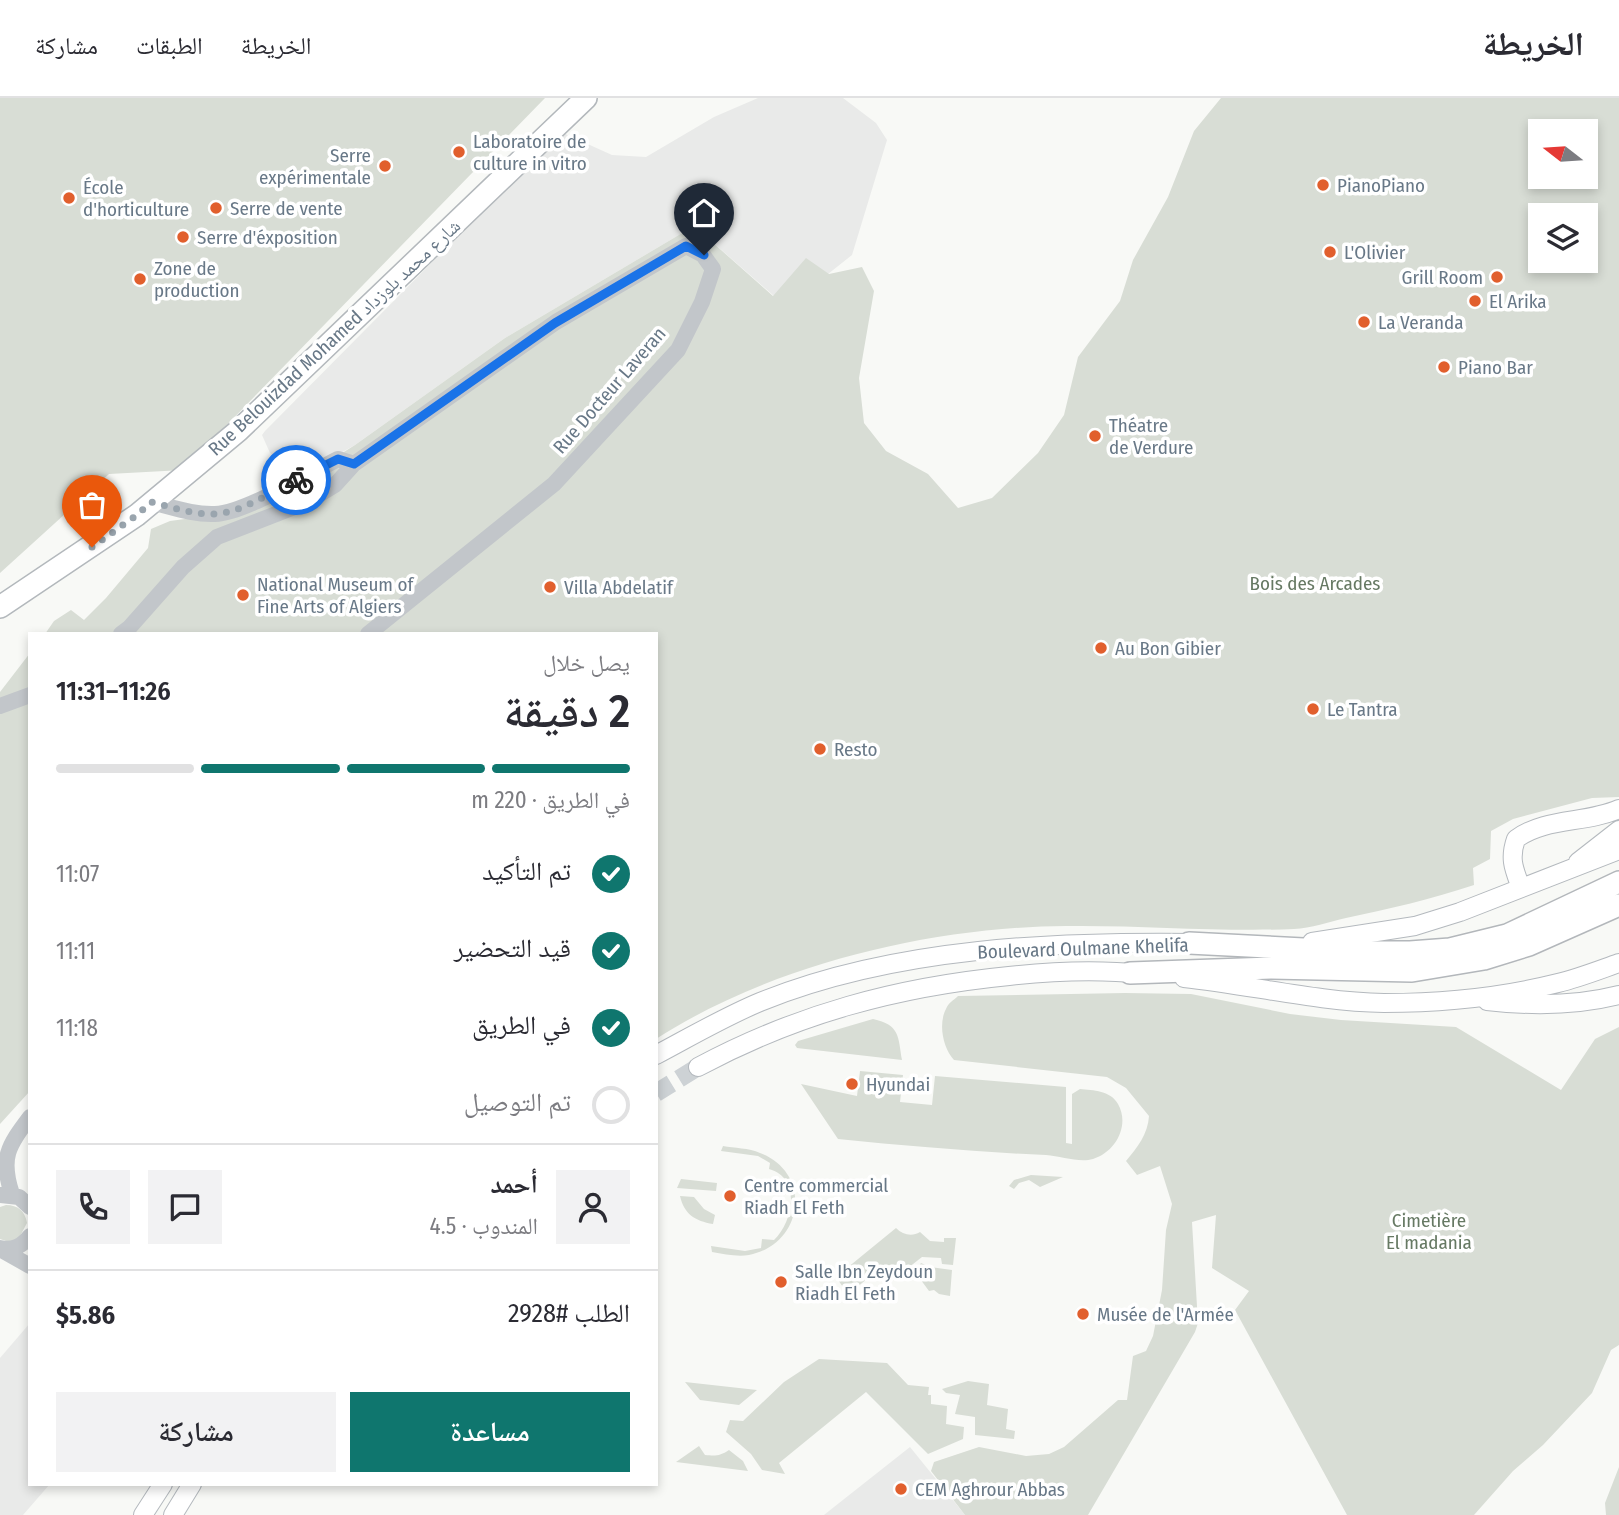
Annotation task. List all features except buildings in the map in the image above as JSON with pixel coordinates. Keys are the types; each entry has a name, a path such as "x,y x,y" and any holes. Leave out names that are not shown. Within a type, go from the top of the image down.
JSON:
{"main road":[{"name":"Rue Belouizdad Mohamed شارع محمد بلوزداد","path":"0,607 137,515 239,431 586,98"},
{"path":"1521,888 1511,862 1511,852 1516,839 1542,825 1585,820 1619,809"},
{"path":"1571,869 1588,852 1619,830"},
{"name":"Boulevard Oulmane Khelifa","path":"658,1054 760,1002 835,977 897,963 979,951 1122,943 1321,942 1415,926 1460,912 1619,850"},
{"path":"1189,943 1362,952 1410,953 1450,949 1507,935 1619,882"},
{"path":"1130,973 1271,968 1426,970 1484,959 1529,944 1619,905"},
{"path":"1466,999 1558,983 1619,964"},
{"name":"Boulevard Oulmane Khelifa","path":"698,1067 765,1035 901,990 1064,970 1130,973 1237,984 1334,999 1383,1003 1466,999"},
{"path":"1466,999 1544,1005 1619,995"},
{"path":"144,1515 162,1486"},
{"path":"173,1515 191,1486"}],"street":[{"name":"Rue Docteur Laveran","path":"124,632 183,567 217,537 307,502 335,485 354,464 555,323 686,246 704,255 713,269 702,302 678,350 554,484 370,632"},
{"name":"Rue Docteur Laveran","path":"151,502 193,513 216,514 237,510 338,459 354,464"},
{"path":"0,706 28,696"},
{"path":"0,1145 28,1110"},
{"path":"28,1120 4,1156 6,1195 24,1200 28,1205"},
{"path":"0,1249 12,1249 28,1238"},
{"path":"0,1249 28,1265"}],"shaded area":[{"path":"758,98 843,98 876,123 887,140 852,255 828,274 774,296 694,226 505,338 355,445 321,464 286,464 270,453 262,435 265,431 561,132 612,155 646,157 714,117"},
{"path":"28,1325 28,1486 48,1486 23,1515 0,1515 0,1358"},
{"name":"CEM Aghrour Abbas","path":"910,1447 965,1515 824,1515 834,1507"}],"green space":[{"path":"0,98 545,98 183,470 109,474 0,573"},
{"name":"Bois des Arcades","path":"1221,98 1619,98 1619,797 1592,798 1513,819 1491,831 1490,859 1473,868 1474,885 1442,895 1300,928 1237,930 1066,926 1014,928 907,943 853,955 749,990 658,1038 658,632 46,632 54,621 71,610 84,620 148,548 151,529 170,521 251,510 355,445 505,338 694,226 773,296 806,258 829,274 862,267 874,291 859,378 864,423 886,451 928,474 958,508 992,498 1038,453 1064,415 1078,357 1120,301 1133,260 1168,197 1194,131"},
{"path":"28,656 28,1093 0,1124 0,692"},
{"name":"Cimetière El madania","path":"1191,994 1290,1014 1456,1027 1561,1090 1595,1039 1619,1027 1619,1345 1611,1350 1592,1393 1543,1445 1513,1471 1474,1515 1347,1515 1235,1310 1249,1291 1212,1268 1216,1215 1192,1222 1198,1323 1195,1332 1088,1515 965,1515 931,1471 934,1462 979,1447 1026,1456 1049,1454 1064,1447 1118,1400 1127,1400 1133,1356 1146,1351 1153,1336 1162,1290 1166,1230 1172,1204 1160,1166 1137,1175 1126,1161 1144,1135 1149,1116 1126,1088 1107,1077 954,1060 943,1036 942,1022 946,1009 958,996"},
{"path":"873,1019 893,1028 898,1038 902,1060 797,1048 795,1045 798,1041"},
{"path":"860,1071 903,1075 900,1102 932,1105 935,1076 1066,1087 1066,1143 1072,1144 1072,1094 1080,1089 1096,1091 1111,1096 1118,1104 1121,1129 1119,1137 1108,1150 1088,1160 838,1139 801,1084 857,1096"},
{"path":"723,1146 756,1151 777,1163 788,1176 794,1191 795,1207 791,1223 781,1237 767,1248 749,1255 712,1252 711,1246 745,1251 761,1248 762,1239 774,1240 786,1223 791,1201 790,1191 786,1181 769,1169 770,1163 758,1156 721,1151"},
{"path":"1031,1175 1063,1177 1040,1187 1029,1180 1019,1183 1014,1189 1009,1186 1014,1180"},
{"path":"681,1179 717,1183 716,1191 677,1188"},
{"path":"680,1196 694,1197 704,1209 715,1215 713,1224 691,1216 684,1208"},
{"path":"6,1205 20,1210 27,1223 19,1238 9,1242 0,1239 0,1207"},
{"path":"896,1228 908,1234 920,1232 930,1241 944,1242 944,1238 956,1238 953,1265 942,1264 941,1258 922,1257 899,1275 873,1274 851,1292 845,1290 836,1277"},
{"path":"921,1263 952,1270 950,1296 934,1290 929,1291 915,1272"},
{"path":"819,1359 887,1363 908,1385 929,1387 931,1404 947,1406 946,1424 964,1427 963,1439 928,1454 866,1392 779,1463 785,1474 762,1470 751,1454 726,1432 730,1420 743,1421 784,1382"},
{"path":"968,1381 989,1384 987,1405 1008,1409 1006,1429 1015,1431 1014,1439 975,1435 975,1417 955,1414 960,1395 946,1393 942,1389"},
{"path":"685,1382 757,1390 739,1405 700,1400"},
{"path":"699,1446 705,1455 718,1455 729,1450 743,1461 748,1471 676,1462"},
{"path":"1619,1467 1619,1515 1606,1515 1605,1503"}],"tunnel":[{"path":"658,1092 698,1067"}],"way so far":[{"path":"92,547 151,502 193,513 216,514 237,510 296,480"}],"place":[{"name":"Laboratoire de culture in vitro","path":"459,152"},
{"name":"Serre expérimentale","path":"385,166"},
{"name":"PianoPiano","path":"1323,185"},
{"name":"École d'horticulture","path":"69,198"},
{"name":"Serre de vente","path":"216,208"},
{"name":"Serre d'éxposition","path":"183,237"},
{"name":"L'Olivier","path":"1330,252"},
{"name":"Grill Room","path":"1497,277"},
{"name":"Zone de production","path":"140,279"},
{"name":"El Arika","path":"1475,301"},
{"name":"La Veranda","path":"1364,322"},
{"name":"Piano Bar","path":"1444,367"},
{"name":"Théatre de Verdure","path":"1095,436"},
{"name":"Villa Abdelatif","path":"550,587"},
{"name":"National Museum of Fine Arts of Algiers","path":"243,595"},
{"name":"Au Bon Gibier","path":"1101,648"},
{"name":"Le Tantra","path":"1313,709"},
{"name":"Resto","path":"820,749"},
{"name":"Hyundai","path":"852,1084"},
{"name":"Centre commercial Riadh El Feth","path":"730,1196"},
{"name":"Salle Ibn Zeydoun Riadh El Feth","path":"781,1282"},
{"name":"Musée de l'Armée","path":"1083,1314"},
{"name":"CEM Aghrour Abbas","path":"901,1489"}],"route":[{"path":"296,480 338,459 354,464 555,323 686,246 704,255"}]}
